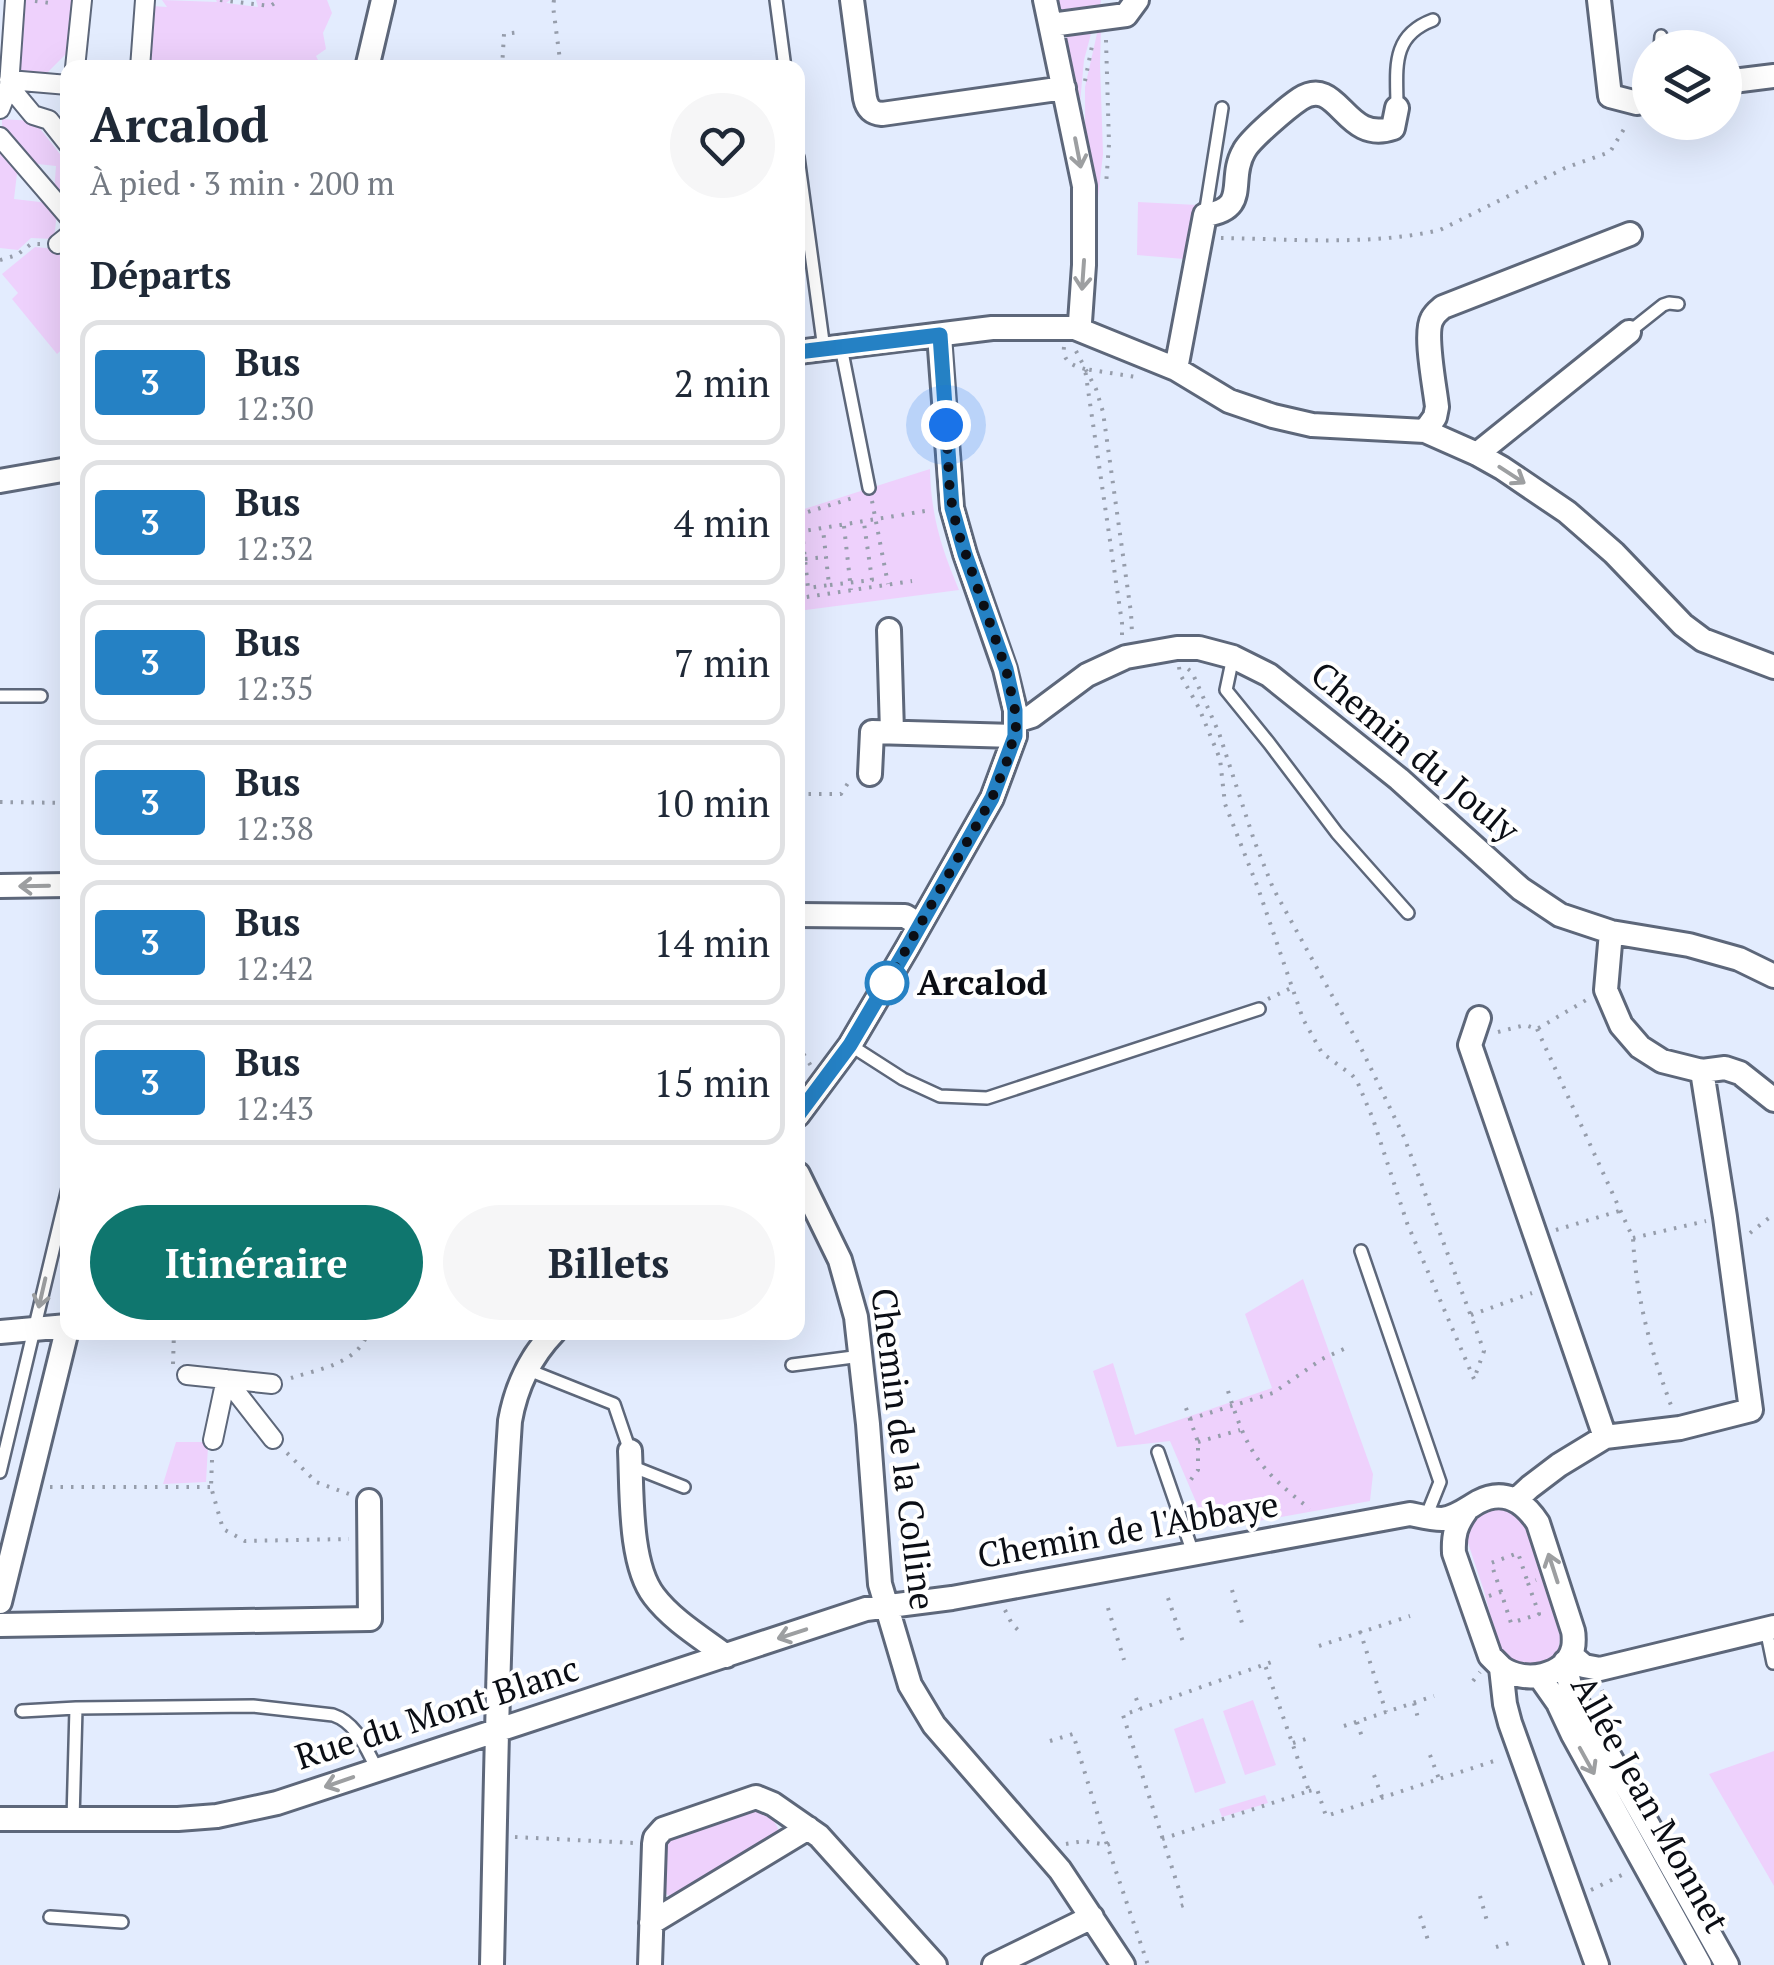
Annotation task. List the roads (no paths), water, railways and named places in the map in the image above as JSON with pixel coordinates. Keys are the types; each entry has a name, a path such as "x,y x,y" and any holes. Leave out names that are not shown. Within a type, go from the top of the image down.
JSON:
{"street":[{"path":"0,109 9,83 5,57 15,0"},
{"path":"76,60 82,0"},
{"path":"140,60 144,0"},
{"path":"369,60 383,0"},
{"path":"852,0 864,98 876,113 1074,89"},
{"path":"1045,0 1074,89 1084,186 1080,322 1071,328"},
{"path":"1052,25 1126,16 1137,0"},
{"path":"1599,0 1610,96 1632,99"},
{"path":"1742,80 1774,76"},
{"path":"9,83 60,85"},
{"path":"9,83 33,115 49,120 60,134"},
{"path":"1176,370 1203,226 1234,201 1239,164 1250,142 1312,94 1323,94 1371,132 1393,128 1397,108"},
{"path":"2,143 60,207"},
{"path":"1425,431 1437,408 1428,331 1436,312 1630,234"},
{"path":"805,351 992,328 1071,328 1176,370 1230,401 1292,421 1425,431 1477,454 1590,530 1693,632 1720,648 1774,667"},
{"path":"1477,454 1629,332"},
{"path":"805,1103 850,1045 992,798 1015,729 1006,669 952,508 940,335"},
{"path":"0,482 60,471"},
{"path":"889,630 892,732"},
{"name":"Chemin du Jouly","path":"1015,729 1086,675 1126,656 1199,648 1233,657 1269,675 1399,778 1521,889 1560,915 1611,932 1689,945 1739,959 1774,976"},
{"path":"870,774 872,732 1015,729"},
{"path":"0,886 60,885"},
{"path":"805,915 904,916 920,925"},
{"path":"1611,932 1606,990 1620,1025 1640,1046 1662,1061 1702,1070 1724,1068 1740,1074 1774,1100"},
{"path":"1479,1018 1470,1044 1604,1438"},
{"path":"1466,1511 1456,1525 1454,1553 1490,1656 1502,1668 1522,1676 1553,1672 1574,1646 1573,1631 1538,1523 1529,1508 1517,1500 1530,1486 1604,1438 1680,1428 1751,1410 1702,1070"},
{"name":"Chemin de la Colline","path":"805,1188 840,1260 856,1317 877,1568 908,1682 922,1708 962,1758 1060,1870 1123,1965"},
{"path":"0,1332 60,1327"},
{"path":"0,1602 65,1340"},
{"path":"492,1965 496,1698 509,1434 513,1404 526,1370 548,1340"},
{"path":"187,1375 272,1384"},
{"path":"226,1379 274,1439"},
{"path":"213,1440 226,1379"},
{"path":"630,1458 632,1512 644,1579 662,1606 726,1656"},
{"name":"Chemin de l'Abbaye","path":"885,1606 952,1598 1410,1514 1444,1519 1497,1496 1517,1500"},
{"path":"0,1625 370,1620 369,1501"},
{"name":"Chemin de l'Abbaye","path":"1383,1519 1414,1523 1437,1536 1454,1553"},
{"name":"Rue du Mont Blanc","path":"0,1820 159,1820 217,1816 277,1803 866,1609 885,1606"},
{"path":"1568,1658 1600,1669 1770,1628"},
{"name":"Allée Jean Monnet","path":"1568,1658 1572,1695 1727,1965"},
{"path":"1502,1668 1505,1704 1597,1965"},
{"name":"Allée Jean Monnet","path":"1539,1676 1558,1703 1700,1965"},
{"path":"650,1965 655,1838 662,1829 751,1797 773,1804 808,1828 935,1965"},
{"path":"652,1923 808,1828"},
{"path":"994,1965 1092,1917"}],"lane":[{"path":"776,0 784,60"},
{"path":"1397,108 1400,48 1412,31 1433,20"},
{"path":"1203,226 1222,108"},
{"path":"805,195 833,348 870,488"},
{"path":"1629,332 1663,305 1678,304"},
{"path":"1233,657 1226,690 1337,833 1408,913"},
{"path":"0,696 41,696"},
{"path":"850,1045 902,1079 940,1096 987,1098 1258,1010"},
{"path":"0,1472 60,1221"},
{"path":"1361,1251 1440,1482 1426,1518"},
{"path":"792,1365 861,1356"},
{"path":"526,1370 614,1404 630,1458 684,1487"},
{"path":"1158,1452 1193,1553"},
{"path":"1770,1628 1773,1663"},
{"path":"22,1711 254,1706 333,1715 353,1728 377,1769"},
{"path":"72,1820 76,1708"},
{"path":"50,1917 122,1922"}],"place":[{"name":"Arcalod","path":"887,983"}]}
